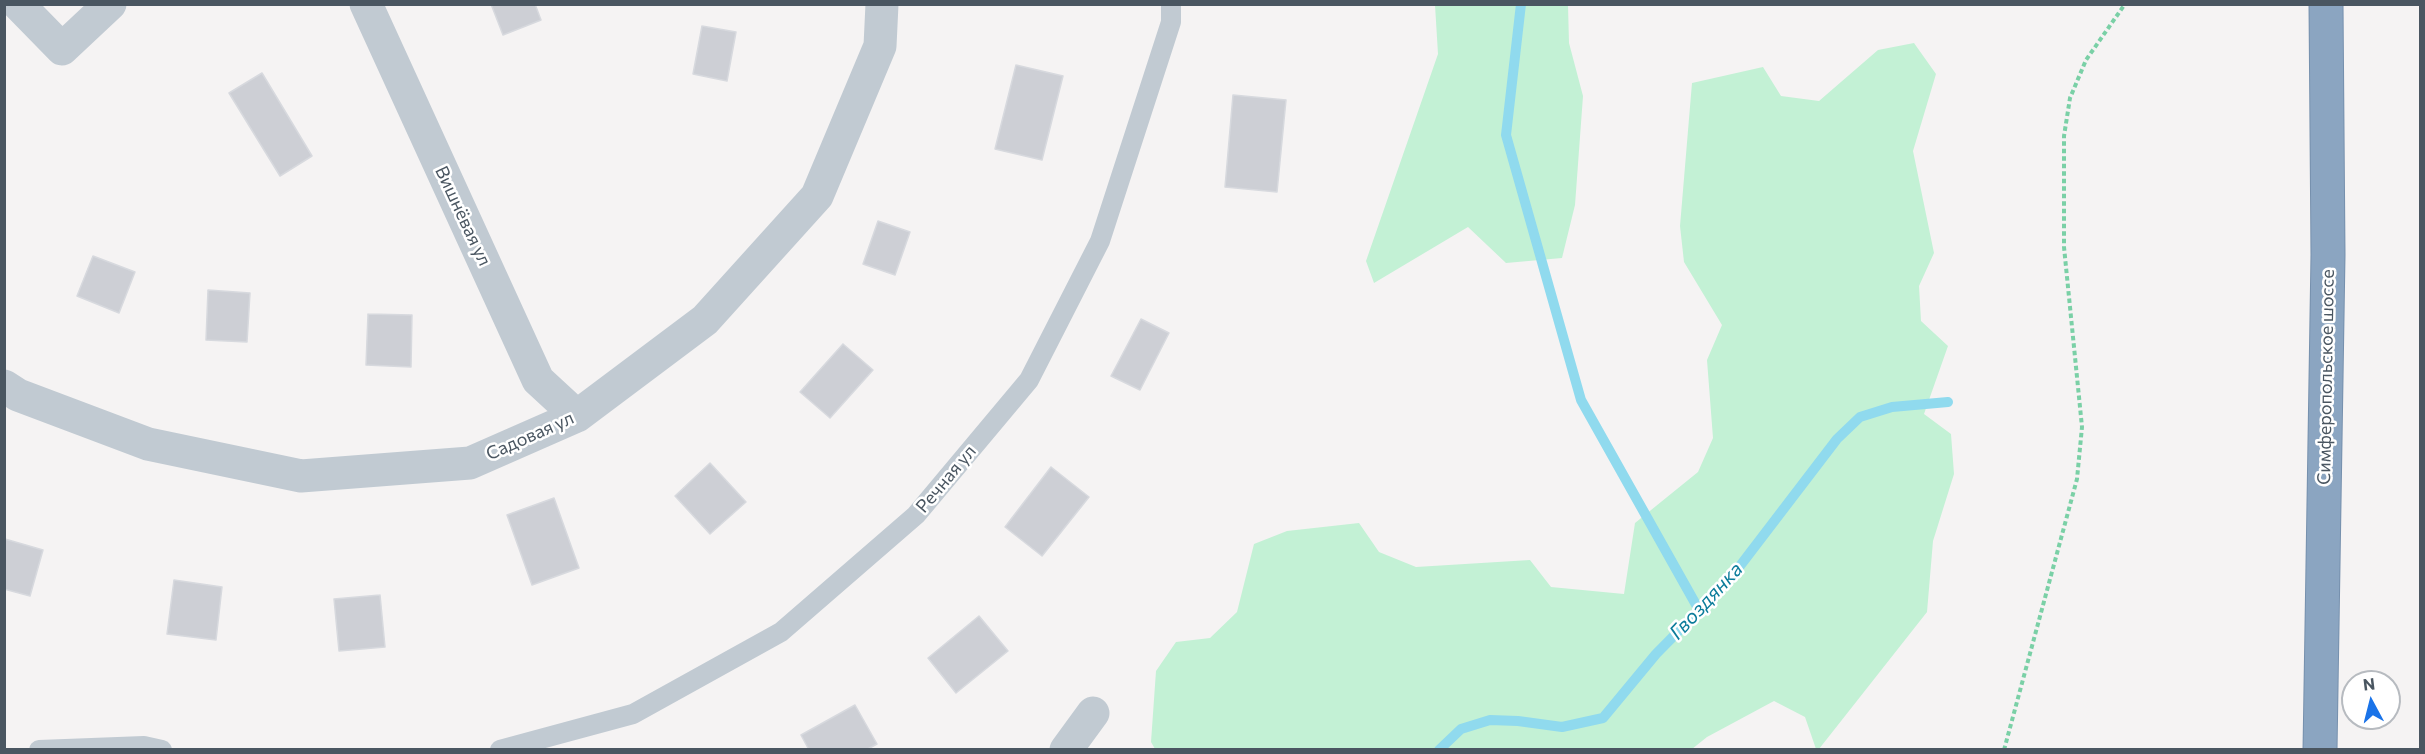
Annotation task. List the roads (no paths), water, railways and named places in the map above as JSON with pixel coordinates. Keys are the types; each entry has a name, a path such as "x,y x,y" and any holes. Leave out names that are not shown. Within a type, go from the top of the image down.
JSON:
{"highway":[{"name":"Симферопольское шоссе","path":"2320,750 2328,255 2326,4"}],"street":[{"path":"18,4 62,49 110,4"},
{"name":"Вишнёвая ул","path":"366,4 538,380 577,416"},
{"name":"Садовая ул","path":"4,386 18,395 148,444 301,476 470,463 577,416 705,320 817,196 880,46 882,4"},
{"path":"1066,750 1094,713"}],"lane":[{"name":"Речная ул","path":"500,750 633,714 781,632 916,515 1029,380 1100,241 1172,22 1171,4"},
{"path":"39,750 144,746 162,750"}],"waterway":[{"path":"1521,4 1506,135 1581,400 1699,610"},
{"name":"Гвоздянка","path":"1439,750 1461,729 1490,720 1562,727 1603,718 1656,654 1730,579 1837,439 1860,417 1892,407 1948,402"}]}
